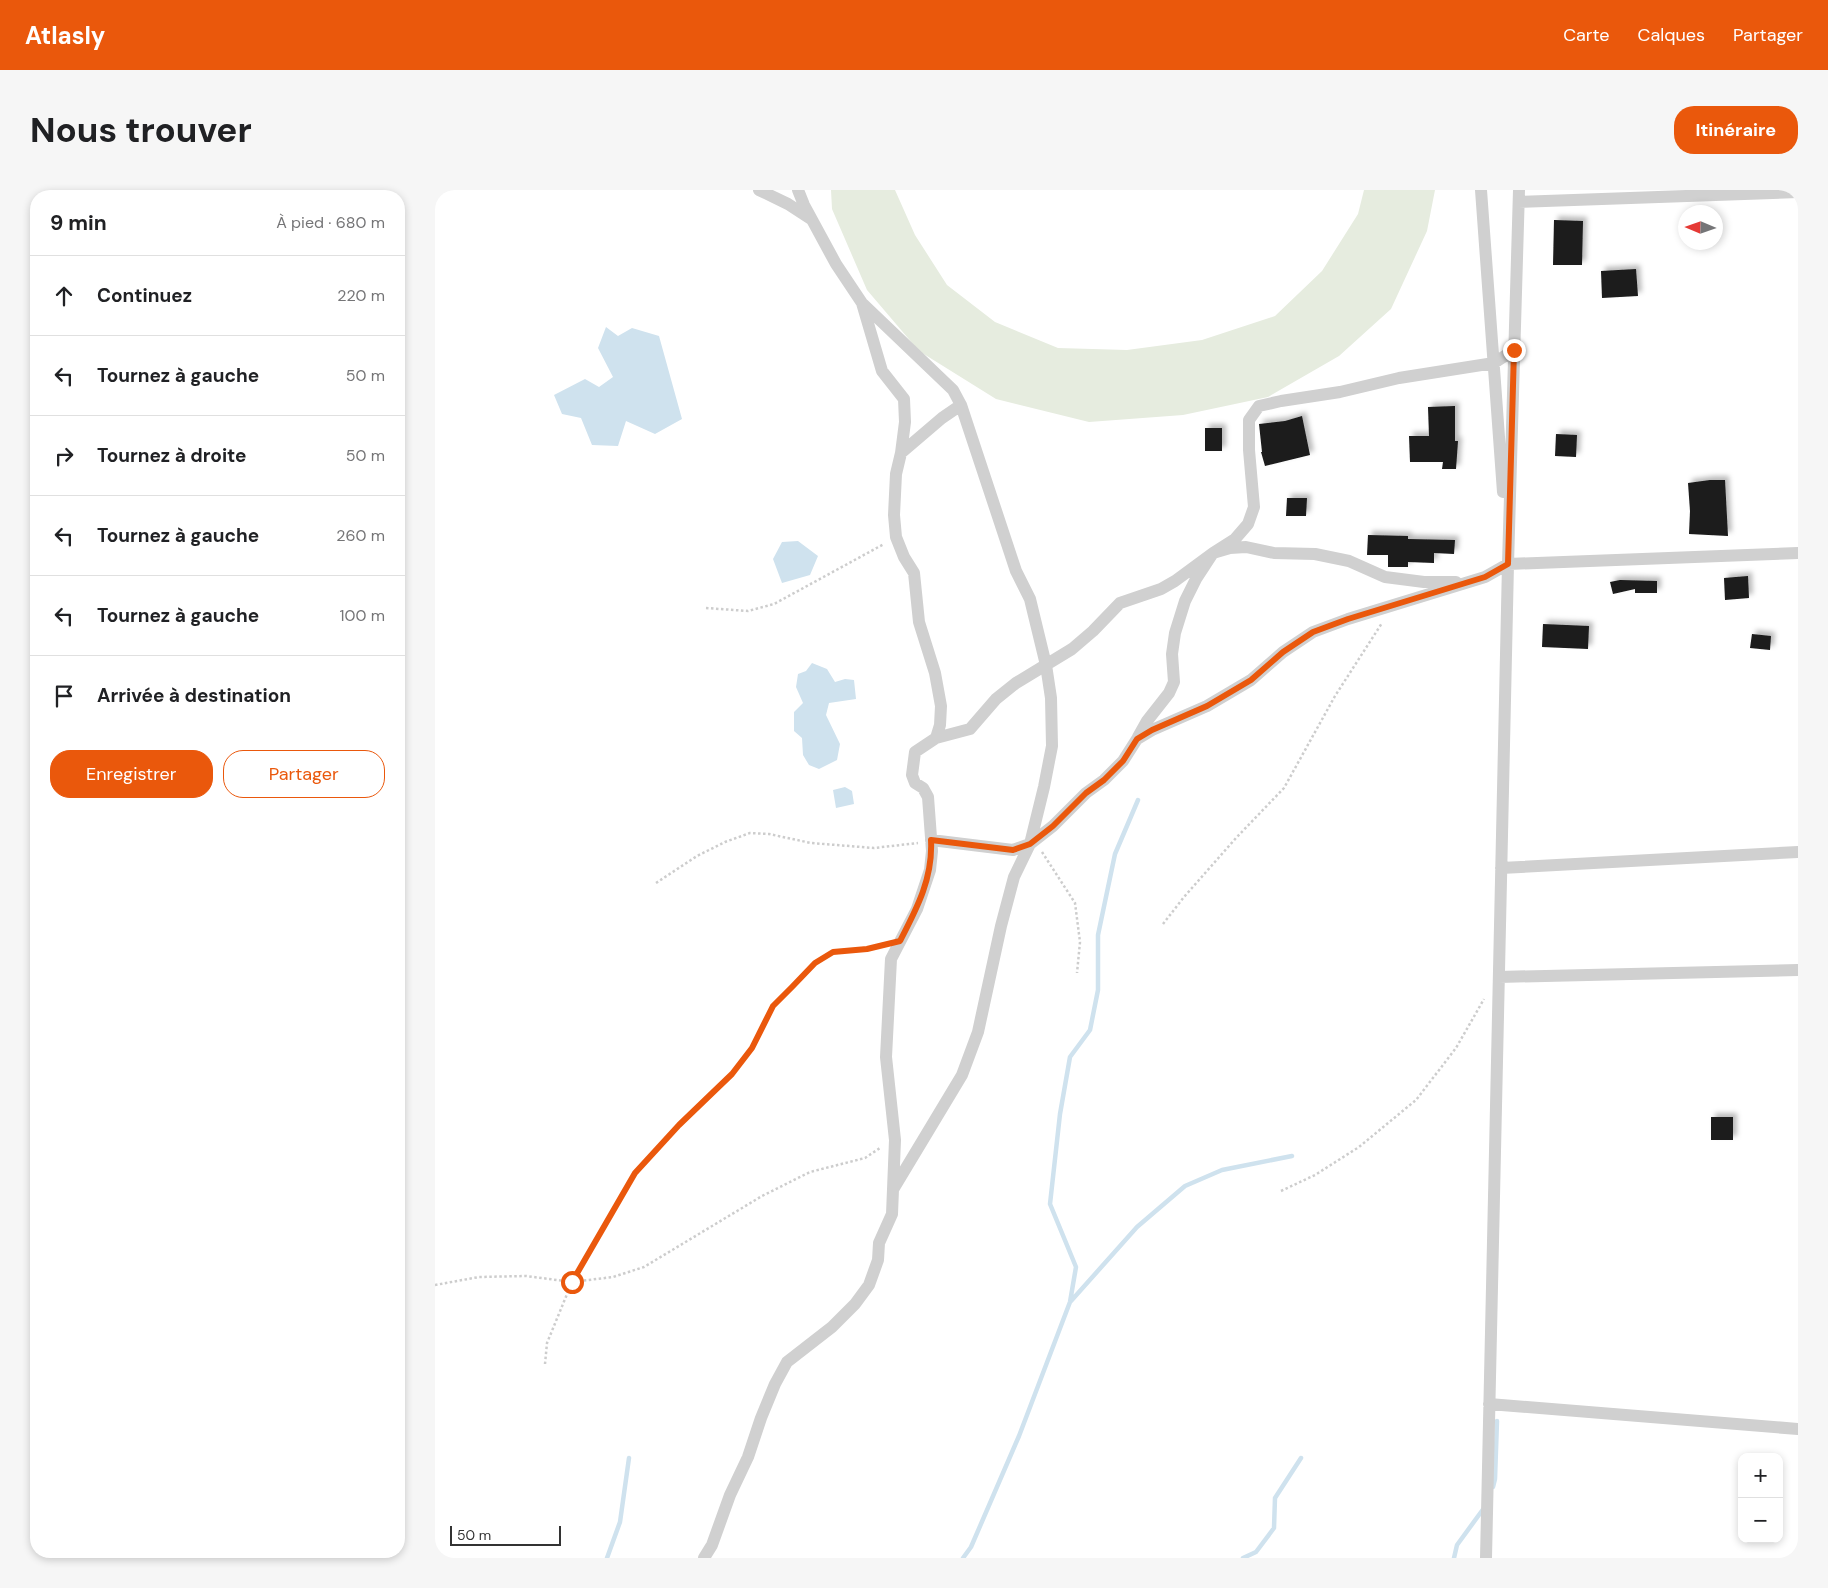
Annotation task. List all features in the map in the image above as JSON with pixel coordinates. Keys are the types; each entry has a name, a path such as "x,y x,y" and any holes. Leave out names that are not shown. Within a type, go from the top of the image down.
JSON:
{"street":[{"path":"759,190 788,204 813,220"},
{"path":"798,190 836,264 862,304 953,390 961,405 1016,571 1030,599 1046,665 1051,698 1051,746 1044,787 1030,844 1014,877 1001,926 978,1032 962,1075 893,1190"},
{"path":"1481,190 1508,564"},
{"path":"1486,1558 1508,564 1519,196 1798,192"},
{"path":"862,304 882,371 904,399 905,422 896,474 894,515 896,537 904,557 914,574 919,622 935,673 941,706 941,725 936,738"},
{"path":"704,1558 712,1545 730,1495 748,1457 775,1384 787,1362 832,1327 855,1304 869,1285 878,1260 879,1243 891,1214 895,1140 886,1057 891,959 917,909 930,870 931,840 928,796 923,788 915,783 912,775 912,763 915,752 936,738 970,729 996,700 1016,683 1072,649 1093,631 1120,603 1161,589 1235,539 1247,524 1254,507 1249,450 1249,420 1259,406 1340,392 1399,378 1494,363 1514,350"},
{"path":"901,453 942,418 961,405"},
{"path":"931,840 1013,850 1030,844 1053,826 1086,793 1104,780 1123,761 1147,721 1169,693 1174,682 1172,654 1175,633 1185,601 1196,579 1213,554 1230,548 1246,547 1273,553 1315,554 1349,561 1385,577 1424,582 1468,582"},
{"path":"1137,739 1152,730 1207,706 1251,680 1283,652 1313,632 1348,619 1485,577 1508,564 1798,552"},
{"path":"1501,868 1798,852"},
{"path":"1499,977 1798,970"},
{"path":"1489,1404 1798,1429"}],"path":[{"path":"706,608 748,611 774,604 896,537"},
{"path":"1163,924 1183,897 1284,788 1335,696 1395,606"},
{"path":"656,883 697,856 725,842 750,833 769,834 811,843 874,848 931,840"},
{"path":"1030,844 1043,853 1075,903 1081,942 1077,974"},
{"path":"545,1364 547,1343 572,1282 635,1173 679,1125 732,1074 752,1048 773,1006 815,963 833,952 867,949 900,941"},
{"path":"1281,1191 1315,1175 1359,1147 1416,1100 1456,1048 1485,999"},
{"path":"435,1285 479,1276 526,1276 572,1282 613,1277 645,1268 762,1196 810,1172 865,1158 895,1140"}],"shaded area":[{"path":"831,190 895,190 915,235 947,285 995,322 1058,348 1127,350 1202,340 1275,316 1322,271 1358,214 1364,190 1435,190 1427,231 1391,309 1339,356 1268,397 1183,415 1089,422 996,399 919,351 867,290 832,209"}],"water":[{"path":"606,327 618,336 632,328 659,336 682,419 655,434 626,421 618,446 592,445 581,418 562,414 554,395 585,379 599,387 613,377 598,348"},
{"path":"798,541 818,556 810,575 782,583 773,559 782,542"},
{"path":"812,663 827,669 835,682 845,679 854,680 856,699 829,703 826,715 840,744 837,760 819,769 809,765 803,755 802,738 794,731 794,712 803,703 796,687 798,674 806,671"},
{"path":"845,787 852,791 854,804 836,808 833,790"}],"building":[{"path":"1554,220 1583,221 1582,265 1553,265"},
{"path":"1636,269 1638,296 1602,298 1601,271"},
{"path":"1455,406 1455,441 1458,441 1456,469 1442,469 1443,462 1410,462 1409,436 1429,436 1428,407"},
{"path":"1302,416 1310,455 1265,466 1261,452 1259,424 1285,421"},
{"path":"1205,428 1222,428 1222,451 1205,451"},
{"path":"1556,434 1577,435 1576,457 1555,456"},
{"path":"1725,480 1728,536 1689,534 1688,483"},
{"path":"1287,498 1307,498 1306,516 1286,516"},
{"path":"1368,535 1408,536 1408,539 1455,540 1454,554 1434,553 1434,563 1408,562 1408,567 1388,567 1388,555 1367,555"},
{"path":"1748,576 1749,598 1725,600 1724,578"},
{"path":"1620,580 1657,581 1657,593 1635,593 1635,589 1613,594 1610,582"},
{"path":"1543,624 1589,626 1588,649 1542,647"},
{"path":"1752,634 1771,636 1770,650 1750,648"},
{"path":"1711,1117 1733,1117 1733,1140 1711,1140"}],"waterway":[{"path":"963,1558 971,1547 1019,1436 1070,1302 1076,1267 1050,1204 1060,1114 1070,1057 1090,1030 1098,990 1098,935 1115,854 1138,800"},
{"path":"1071,1301 1137,1227 1185,1186 1222,1170 1292,1156"},
{"path":"1493,1487 1495,1479 1497,1421"},
{"path":"607,1558 620,1522 629,1458"},
{"path":"1243,1558 1256,1552 1274,1528 1275,1498 1301,1458"},
{"path":"1454,1558 1457,1545 1484,1508"}],"route":[{"path":"572,1282 635,1173 679,1125 732,1074 752,1048 773,1006 815,963 833,952 867,949 900,941 917,909 930,870 931,840 1013,850 1030,844 1053,826 1086,793 1104,780 1123,761 1137,739 1152,730 1207,706 1251,680 1283,652 1313,632 1348,619 1485,577 1508,564 1514,350"}]}
